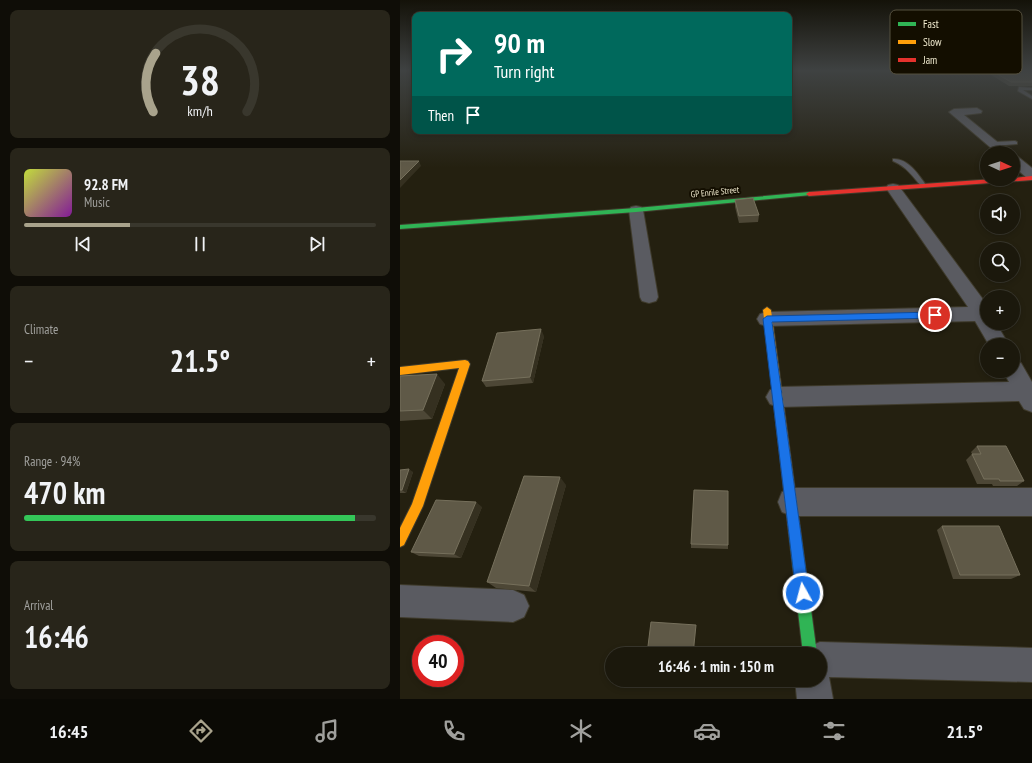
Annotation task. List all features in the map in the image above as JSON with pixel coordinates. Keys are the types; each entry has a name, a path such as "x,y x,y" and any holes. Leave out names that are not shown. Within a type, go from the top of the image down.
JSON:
{"street":[{"path":"977,111 954,112 996,146"},
{"path":"1020,165 1032,175"},
{"name":"GP Enrile Street","path":"400,227 636,210 756,198 1032,178"},
{"path":"893,188 980,313"},
{"path":"636,210 649,297"},
{"path":"809,647 792,502 767,315 980,314"},
{"path":"400,371 465,364 417,506 400,541"},
{"path":"778,397 1029,397 1018,378"},
{"path":"792,502 1032,502"},
{"path":"400,601 513,606"},
{"path":"827,659 1032,665"},
{"path":"814,687 815,699"}],"lane":[{"path":"994,144 1015,143"},
{"path":"896,160 902,161 924,186"}],"building":[{"path":"400,161 419,161 400,180"},
{"path":"753,198 759,215 739,216 735,200"},
{"path":"541,329 530,377 482,381 497,333"},
{"path":"437,374 423,410 400,411 400,376"},
{"path":"977,446 1006,446 1024,481 984,479 972,454 981,454"},
{"path":"409,469 402,490 400,490 400,470"},
{"path":"524,476 560,477 529,586 487,582"},
{"path":"694,490 728,491 728,545 691,544"},
{"path":"436,500 476,502 454,554 411,552"},
{"path":"942,526 999,526 1020,575 960,575"},
{"path":"651,622 696,625 694,647 648,647"}],"traffic: fast":[{"path":"400,227 636,210 809,194"},
{"path":"795,535 809,647"}],"traffic: slow":[{"path":"767,310 795,535"},
{"path":"400,371 465,364 417,506 400,541"}],"traffic: jam":[{"path":"809,194 1032,178"}],"route":[{"path":"803,593 767,319 935,315"}]}
